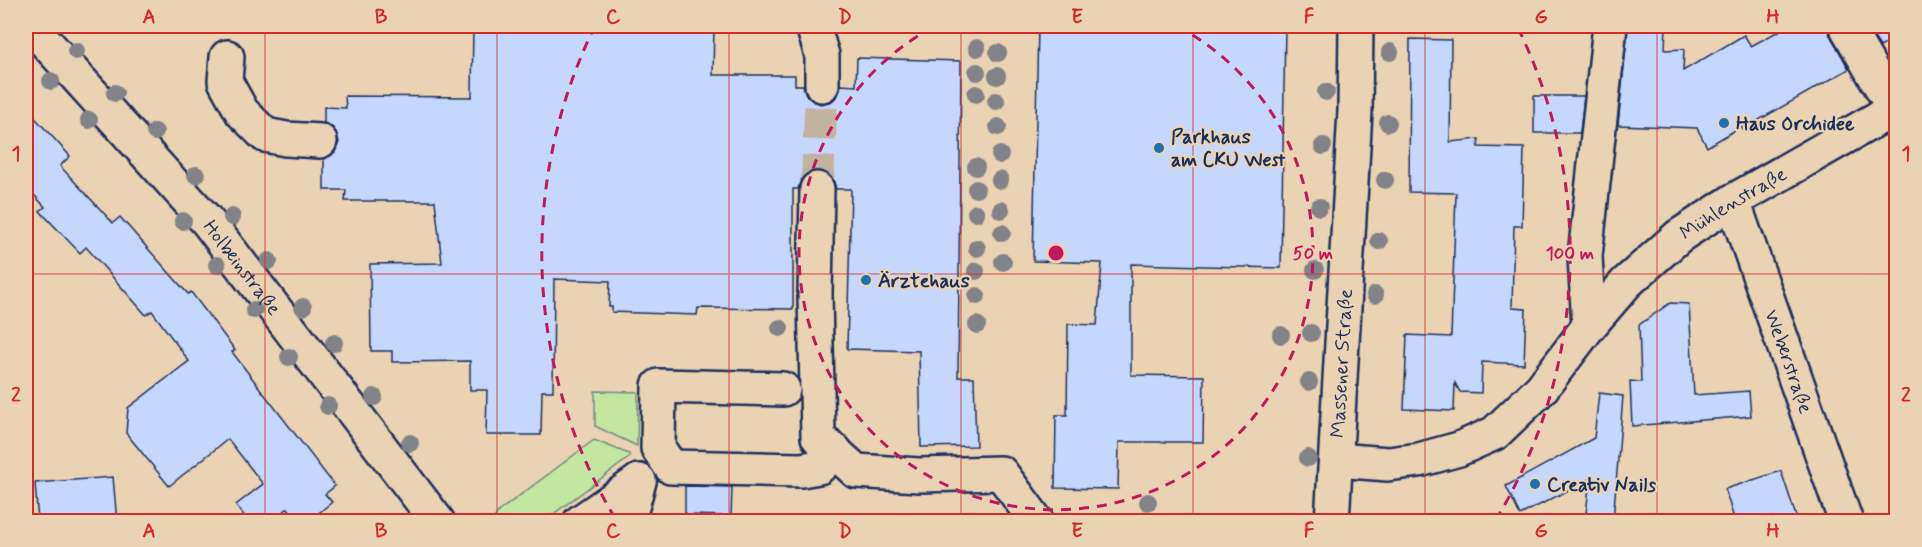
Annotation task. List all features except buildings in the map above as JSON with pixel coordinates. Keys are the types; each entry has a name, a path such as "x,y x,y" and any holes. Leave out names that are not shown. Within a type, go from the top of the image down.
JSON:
{"street":[{"name":"Holbeinstraße","path":"31,26 208,222 438,522"},
{"path":"813,26 822,55 822,85"},
{"name":"Massener Straße","path":"1332,522 1355,111 1356,26"},
{"path":"1589,326 1585,256 1610,26"},
{"path":"1846,26 1895,109"},
{"path":"226,57 225,81 242,112 265,135 286,140 320,141"},
{"name":"Mühlenstraße","path":"1336,460 1388,464 1419,460 1459,449 1495,433 1541,389 1589,326 1626,283 1679,236 1733,201 1895,109"},
{"path":"817,189 815,296 818,436 856,471 919,475 1001,473 1037,522"},
{"name":"Weberstraße","path":"1733,201 1846,522"},
{"path":"783,389 659,386 658,448 671,467 801,470 819,466 834,451"},
{"path":"580,522 639,481 628,522"}],"shaded area":[{"path":"665,517 801,521 664,521"}],"green space":[{"path":"595,391 638,392 637,446 595,426"},
{"path":"594,440 629,454 630,457 544,521 492,521 499,511"}],"tunnel":[{"path":"817,189 822,85"}],"place":[{"name":"Haus Orchidee","path":"1724,123"},
{"name":"Parkhaus am CKU West","path":"1159,148"},
{"name":"Ärztehaus","path":"866,280"},
{"name":"Creativ Nails","path":"1535,484"}]}
